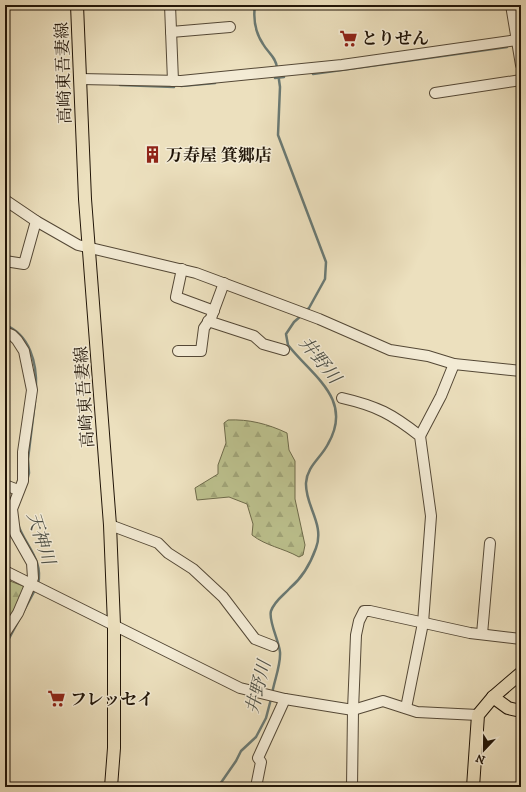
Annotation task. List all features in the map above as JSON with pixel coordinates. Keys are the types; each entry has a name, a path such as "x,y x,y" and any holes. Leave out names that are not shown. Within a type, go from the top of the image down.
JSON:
{"main road":[{"name":"高崎東吾妻線","path":"77,5 85,199 90,248 110,525 114,625 114,748 111,787"},
{"path":"473,787 478,715 492,698 521,673"},
{"path":"492,698 508,708 521,711"}],"street":[{"path":"170,5 172,81"},
{"path":"511,5 521,66"},
{"path":"171,32 230,27"},
{"path":"80,79 172,81 279,72 342,65 517,40"},
{"path":"435,93 521,80"},
{"path":"5,200 36,221 72,242 90,248 182,269 224,283 298,311 390,350 428,356 454,364 521,371"},
{"path":"5,261 24,264 36,221"},
{"path":"182,269 176,297 214,311"},
{"path":"178,351 201,351 204,328 214,311 224,283"},
{"path":"208,321 254,336 263,344 284,350"},
{"path":"5,332 12,335 24,351 32,390 22,481 12,509 15,533 32,563 33,578 32,584 18,613 5,633"},
{"path":"406,708 423,623 431,516 420,436 441,396 454,364"},
{"path":"342,398 365,403 393,415 420,436"},
{"path":"5,485 18,490"},
{"path":"110,525 158,543 168,552 193,569 223,598 255,639 273,646"},
{"path":"482,634 490,543"},
{"path":"5,571 232,685 281,698 352,710 383,701 426,713 478,715"},
{"path":"352,787 352,710 356,635 359,621 364,611 482,634 521,639"},
{"path":"256,787 261,762 258,758 281,698"}],"green space":[{"path":"228,420 243,420 258,423 287,433 289,450 295,461 295,499 305,545 303,555 299,557 263,542 252,535 253,524 247,504 229,497 197,500 195,488 218,474 218,465 226,443 224,423"},
{"path":"10,581 23,586 25,589 5,628 7,585"}],"waterway":[{"name":"井野川","path":"255,5 254,15 256,30 263,44 275,61 277,68"},
{"path":"313,74 507,47"},
{"name":"井野川","path":"278,73 280,87 278,135 326,262 325,279 309,308 305,312"},
{"name":"井野川","path":"275,78 284,77"},
{"path":"181,86 215,83"},
{"path":"120,85 174,87"},
{"name":"井野川","path":"272,694 280,652 270,615 277,601 302,575 312,559 316,548 318,539 317,523 308,499 306,483 309,472 328,444 335,428 336,414 333,401 327,389 288,345 286,334 294,322 302,315"},
{"name":"天神川","path":"5,325 21,336 30,351 35,369 36,388"},
{"name":"天神川","path":"27,481 35,401"},
{"name":"天神川","path":"18,524 36,560 39,575 38,584"},
{"name":"天神川","path":"5,646 36,588"},
{"name":"井野川","path":"218,787 241,751 256,737 266,718 271,699"}],"place":[{"name":"とりせん","path":"348,38"},
{"name":"万寿屋 箕郷店","path":"153,155"},
{"name":"フレッセイ","path":"57,699"}]}
